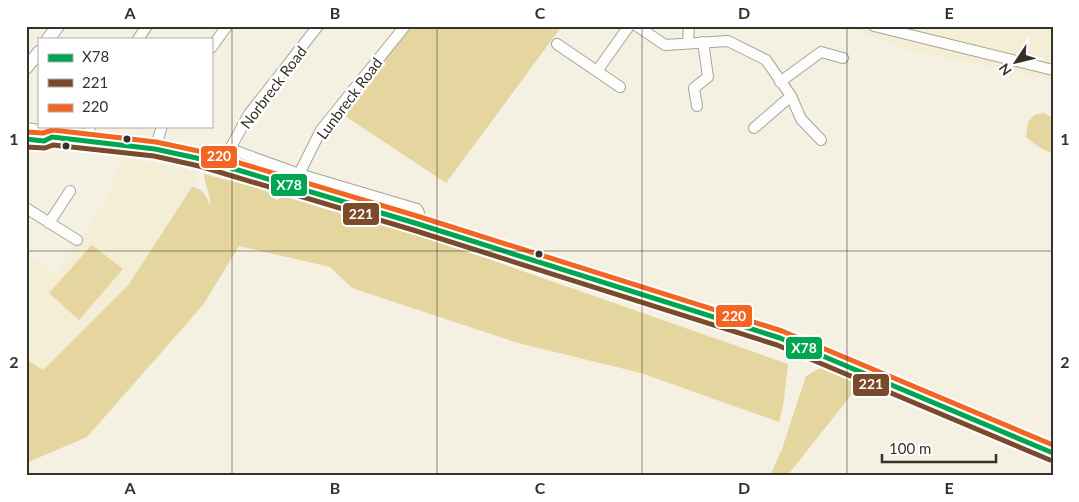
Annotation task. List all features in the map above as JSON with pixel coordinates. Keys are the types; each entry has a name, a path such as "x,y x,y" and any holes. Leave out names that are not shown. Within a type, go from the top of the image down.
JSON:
{"main road":[{"path":"49,38 58,26"},
{"path":"26,68 38,53"},
{"path":"26,129 46,132 52,137"},
{"path":"26,139 44,141 52,137 88,140 205,160 416,223 780,338 1053,453"}],"street":[{"path":"139,38 147,26"},
{"path":"212,47 227,26"},
{"name":"Norbreck Road","path":"230,149 249,114 318,26"},
{"name":"Lunbreck Road","path":"299,174 321,130 405,26"},
{"path":"597,71 629,26"},
{"path":"637,26 665,45 728,41 766,60 791,96 801,119 821,140"},
{"path":"688,43 689,26"},
{"path":"874,26 1053,70"},
{"path":"697,106 694,88 708,77 703,42"},
{"path":"557,44 620,87"},
{"path":"780,82 820,52 843,58"},
{"path":"754,128 791,96"},
{"path":"88,140 90,128"},
{"path":"155,150 161,128"},
{"path":"205,160 214,152 230,149 299,174 417,209 419,213 416,223"},
{"path":"49,223 70,191"},
{"path":"26,208 77,240"}],"shaded area":[{"path":"409,26 562,26 446,183 342,114"},
{"path":"846,26 1053,26 1053,80 907,50"},
{"path":"1044,113 1053,118 1053,150 1051,153 1026,137 1028,123 1034,115"},
{"path":"122,156 198,173 192,187 129,284 43,370 26,359 26,253 57,273 103,204 120,166"},
{"path":"204,174 266,190 271,197 277,200 285,196 437,241 788,364 783,407 779,422 641,373 518,343 352,288 330,267 239,246 203,305 87,437 26,463 26,359 43,370 129,284 192,187 202,191 210,205 210,197"},
{"path":"92,245 123,269 79,320 49,293"},
{"path":"733,311 844,353 841,359 729,317"},
{"path":"822,367 860,384 787,476 770,476 782,449 806,376"}],"transit line":[{"name":"220","path":"27,132 43,133 53,130 156,142 203,152 417,216 782,331 1053,445"},
{"name":"X78","path":"26,139 44,141 52,137 155,149 201,159 415,223 780,338 1053,453"},
{"name":"221","path":"26,147 45,148 53,145 154,156 199,166 413,230 777,345 1050,460"}]}
